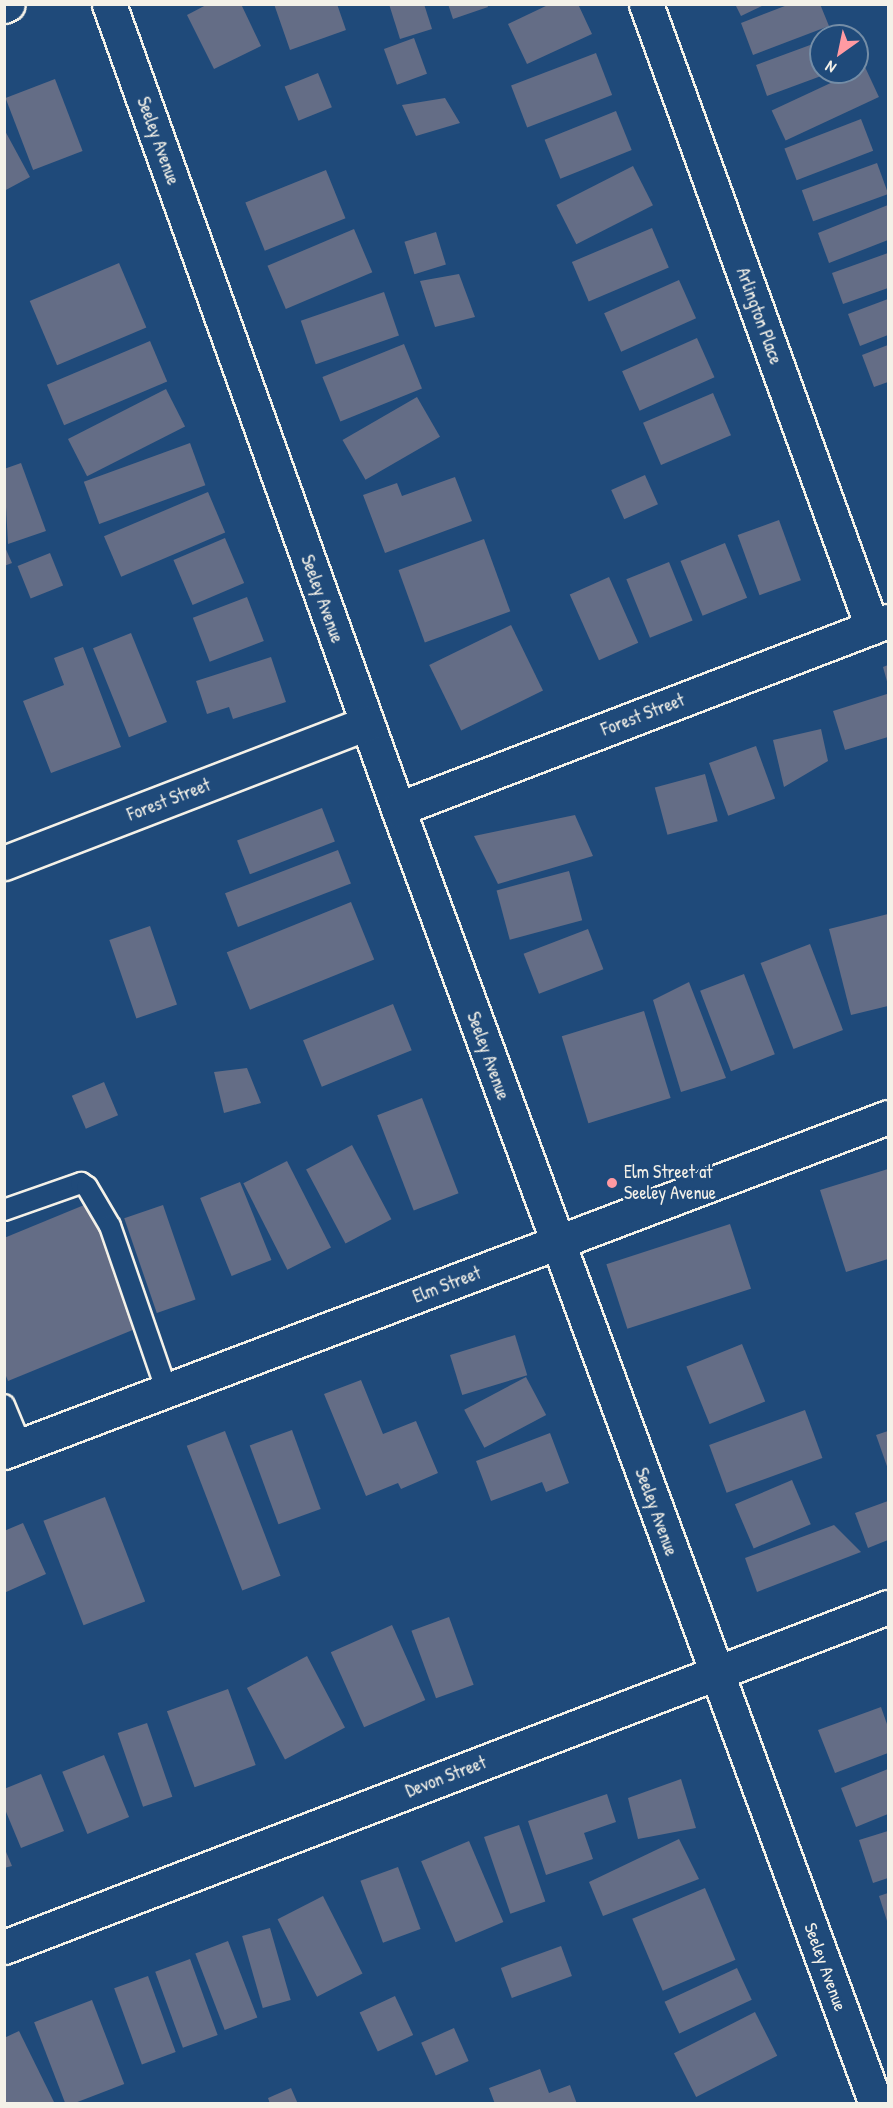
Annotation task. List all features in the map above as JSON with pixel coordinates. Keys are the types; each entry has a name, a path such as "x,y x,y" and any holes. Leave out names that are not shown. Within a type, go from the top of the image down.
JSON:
{"street":[{"name":"Seeley Avenue","path":"109,4 398,809 876,2103"},
{"name":"Arlington Place","path":"646,4 880,624"},
{"name":"Forest Street","path":"398,809 880,624"},
{"name":"Forest Street","path":"4,863 367,723"},
{"name":"Elm Street","path":"13,1449 888,1117"},
{"name":"Devon Street","path":"4,1947 888,1607"},
{"path":"881,2103 888,2101"}],"lane":[{"path":"4,1210 81,1183 87,1187 110,1226 167,1392"},
{"path":"4,1405 13,1449"}],"building":[{"path":"208,4 241,4 261,46 214,69 187,15"},
{"path":"274,4 337,4 346,30 290,50"},
{"path":"389,4 424,4 432,29 400,39"},
{"path":"448,4 487,4 488,7 453,19"},
{"path":"550,4 578,4 592,34 527,64 508,24"},
{"path":"735,4 766,4 741,16"},
{"path":"790,4 820,4 828,24 809,24 809,34 753,55 741,23"},
{"path":"414,38 427,74 397,85 384,49"},
{"path":"809,45 809,80 767,96 756,65"},
{"path":"596,53 612,95 527,128 511,86"},
{"path":"318,73 332,107 298,121 285,86"},
{"path":"869,76 879,97 786,140 772,111 829,84 869,84"},
{"path":"55,79 83,151 33,170 6,98"},
{"path":"445,98 460,123 416,136 402,105"},
{"path":"616,111 632,150 560,179 545,140"},
{"path":"861,119 873,151 797,180 784,148"},
{"path":"4,129 30,177 4,191"},
{"path":"877,163 888,194 813,221 802,190"},
{"path":"633,166 653,205 576,244 556,205"},
{"path":"326,170 345,218 265,251 245,203"},
{"path":"888,205 888,240 829,263 818,233"},
{"path":"652,228 669,268 589,302 572,262"},
{"path":"354,229 372,272 286,309 267,266"},
{"path":"436,232 446,265 414,274 404,242"},
{"path":"888,253 888,288 843,304 832,273"},
{"path":"119,263 146,327 57,365 30,301"},
{"path":"459,274 475,317 435,327 420,281"},
{"path":"679,280 696,318 621,352 604,313"},
{"path":"384,292 399,335 316,364 301,321"},
{"path":"888,299 888,335 860,346 848,314"},
{"path":"697,338 714,377 640,411 622,371"},
{"path":"150,341 167,382 64,425 47,385"},
{"path":"404,344 422,389 340,421 322,377"},
{"path":"888,345 888,382 874,387 862,355"},
{"path":"166,389 185,426 87,476 68,439"},
{"path":"713,393 731,435 661,465 643,423"},
{"path":"417,397 440,437 366,480 343,440"},
{"path":"190,443 205,485 99,524 84,482"},
{"path":"21,463 46,531 8,544 4,469"},
{"path":"645,475 658,504 624,519 611,490"},
{"path":"455,477 472,521 385,553 363,495 397,483 402,496"},
{"path":"208,492 225,533 121,577 104,536"},
{"path":"779,520 801,580 760,595 738,535"},
{"path":"225,538 244,583 193,605 173,560"},
{"path":"484,539 510,611 425,642 398,570"},
{"path":"725,543 747,598 703,616 680,561"},
{"path":"4,545 12,563 4,566"},
{"path":"50,553 63,585 31,599 18,566"},
{"path":"669,562 693,620 650,638 626,579"},
{"path":"609,577 638,643 599,660 570,594"},
{"path":"247,597 264,641 210,662 193,618"},
{"path":"511,625 543,691 461,731 429,665"},
{"path":"131,633 167,722 129,737 93,648"},
{"path":"83,647 121,747 51,773 23,701 64,685 54,658"},
{"path":"271,657 286,702 233,719 229,707 207,714 196,681"},
{"path":"888,665 888,685 883,667"},
{"path":"887,694 888,737 845,750 833,711"},
{"path":"821,729 828,761 784,787 773,740"},
{"path":"756,746 775,799 728,816 709,763"},
{"path":"705,774 718,821 667,835 655,787"},
{"path":"322,808 335,842 250,874 237,841"},
{"path":"575,815 593,856 498,884 474,836"},
{"path":"338,850 351,884 238,927 225,893"},
{"path":"569,871 582,920 510,940 497,890"},
{"path":"351,902 374,959 250,1010 227,952"},
{"path":"888,914 888,1006 851,1015 829,929"},
{"path":"150,926 177,1004 136,1018 109,940"},
{"path":"588,929 603,969 539,994 524,954"},
{"path":"810,944 843,1030 793,1049 761,963"},
{"path":"744,974 775,1054 731,1071 700,991"},
{"path":"689,982 726,1078 681,1092 653,1000"},
{"path":"393,1004 412,1050 322,1087 303,1040"},
{"path":"644,1011 671,1098 588,1123 562,1036"},
{"path":"247,1068 261,1103 224,1113 214,1072"},
{"path":"104,1082 118,1115 86,1129 72,1096"},
{"path":"422,1098 459,1193 414,1210 377,1115"},
{"path":"352,1145 391,1219 346,1244 306,1169"},
{"path":"287,1161 331,1247 287,1270 243,1183"},
{"path":"888,1169 888,1259 846,1272 820,1190"},
{"path":"240,1182 271,1260 232,1276 200,1198"},
{"path":"89,1203 140,1327 8,1381 4,1371 4,1238"},
{"path":"163,1205 196,1300 157,1313 124,1218"},
{"path":"730,1224 751,1289 627,1329 606,1264"},
{"path":"515,1335 527,1375 462,1395 450,1355"},
{"path":"742,1344 765,1401 710,1424 686,1366"},
{"path":"526,1377 546,1415 484,1448 464,1410"},
{"path":"361,1380 383,1434 416,1421 438,1473 401,1489 398,1483 366,1496 324,1394"},
{"path":"805,1410 822,1458 727,1493 709,1445"},
{"path":"292,1430 321,1509 278,1524 250,1445"},
{"path":"225,1431 281,1576 242,1590 187,1446"},
{"path":"888,1431 888,1469 876,1435"},
{"path":"550,1433 569,1483 546,1492 542,1482 491,1501 476,1461"},
{"path":"792,1480 811,1524 754,1548 735,1504"},
{"path":"105,1497 145,1602 84,1625 43,1521"},
{"path":"888,1501 888,1540 868,1548 855,1513"},
{"path":"23,1523 46,1574 4,1593 4,1531"},
{"path":"834,1525 861,1552 757,1592 745,1558"},
{"path":"449,1617 474,1685 436,1698 411,1631"},
{"path":"392,1625 425,1700 364,1727 331,1652"},
{"path":"307,1656 345,1728 285,1759 247,1688"},
{"path":"228,1689 256,1765 195,1787 167,1711"},
{"path":"881,1707 888,1727 888,1753 835,1773 818,1730"},
{"path":"147,1723 172,1797 143,1807 118,1733"},
{"path":"104,1755 129,1817 87,1834 62,1772"},
{"path":"888,1769 888,1814 856,1827 841,1788"},
{"path":"41,1774 64,1831 21,1848 4,1807 4,1789"},
{"path":"681,1779 696,1828 638,1839 628,1798"},
{"path":"607,1794 616,1822 584,1833 593,1859 546,1875 528,1821"},
{"path":"519,1825 545,1902 510,1914 484,1837"},
{"path":"888,1831 888,1878 873,1883 859,1840"},
{"path":"679,1839 699,1879 603,1916 589,1882"},
{"path":"469,1841 503,1922 456,1942 421,1861"},
{"path":"4,1847 12,1866 4,1868"},
{"path":"398,1867 421,1929 383,1943 360,1881"},
{"path":"705,1888 735,1960 663,1991 632,1919"},
{"path":"888,1893 888,1924 879,1896"},
{"path":"323,1896 362,1974 317,1997 278,1919"},
{"path":"270,1928 291,2000 263,2008 242,1936"},
{"path":"228,1941 257,2018 225,2030 195,1954"},
{"path":"561,1946 572,1976 512,1998 501,1968"},
{"path":"190,1959 218,2035 183,2048 155,1972"},
{"path":"737,1968 752,2000 679,2034 664,2002"},
{"path":"148,1976 176,2052 142,2064 114,1988"},
{"path":"395,1996 413,2035 378,2051 360,2012"},
{"path":"92,2000 124,2084 72,2104 66,2104 34,2022"},
{"path":"755,2012 777,2056 696,2097 674,2053"},
{"path":"454,2028 469,2061 436,2076 421,2043"},
{"path":"19,2031 55,2104 4,2104 4,2038"},
{"path":"540,2069 549,2093 570,2085 577,2104 495,2104 489,2088"},
{"path":"291,2088 298,2104 270,2104 268,2098"}],"place":[{"name":"Elm Street at Seeley Avenue","path":"612,1183"}]}
